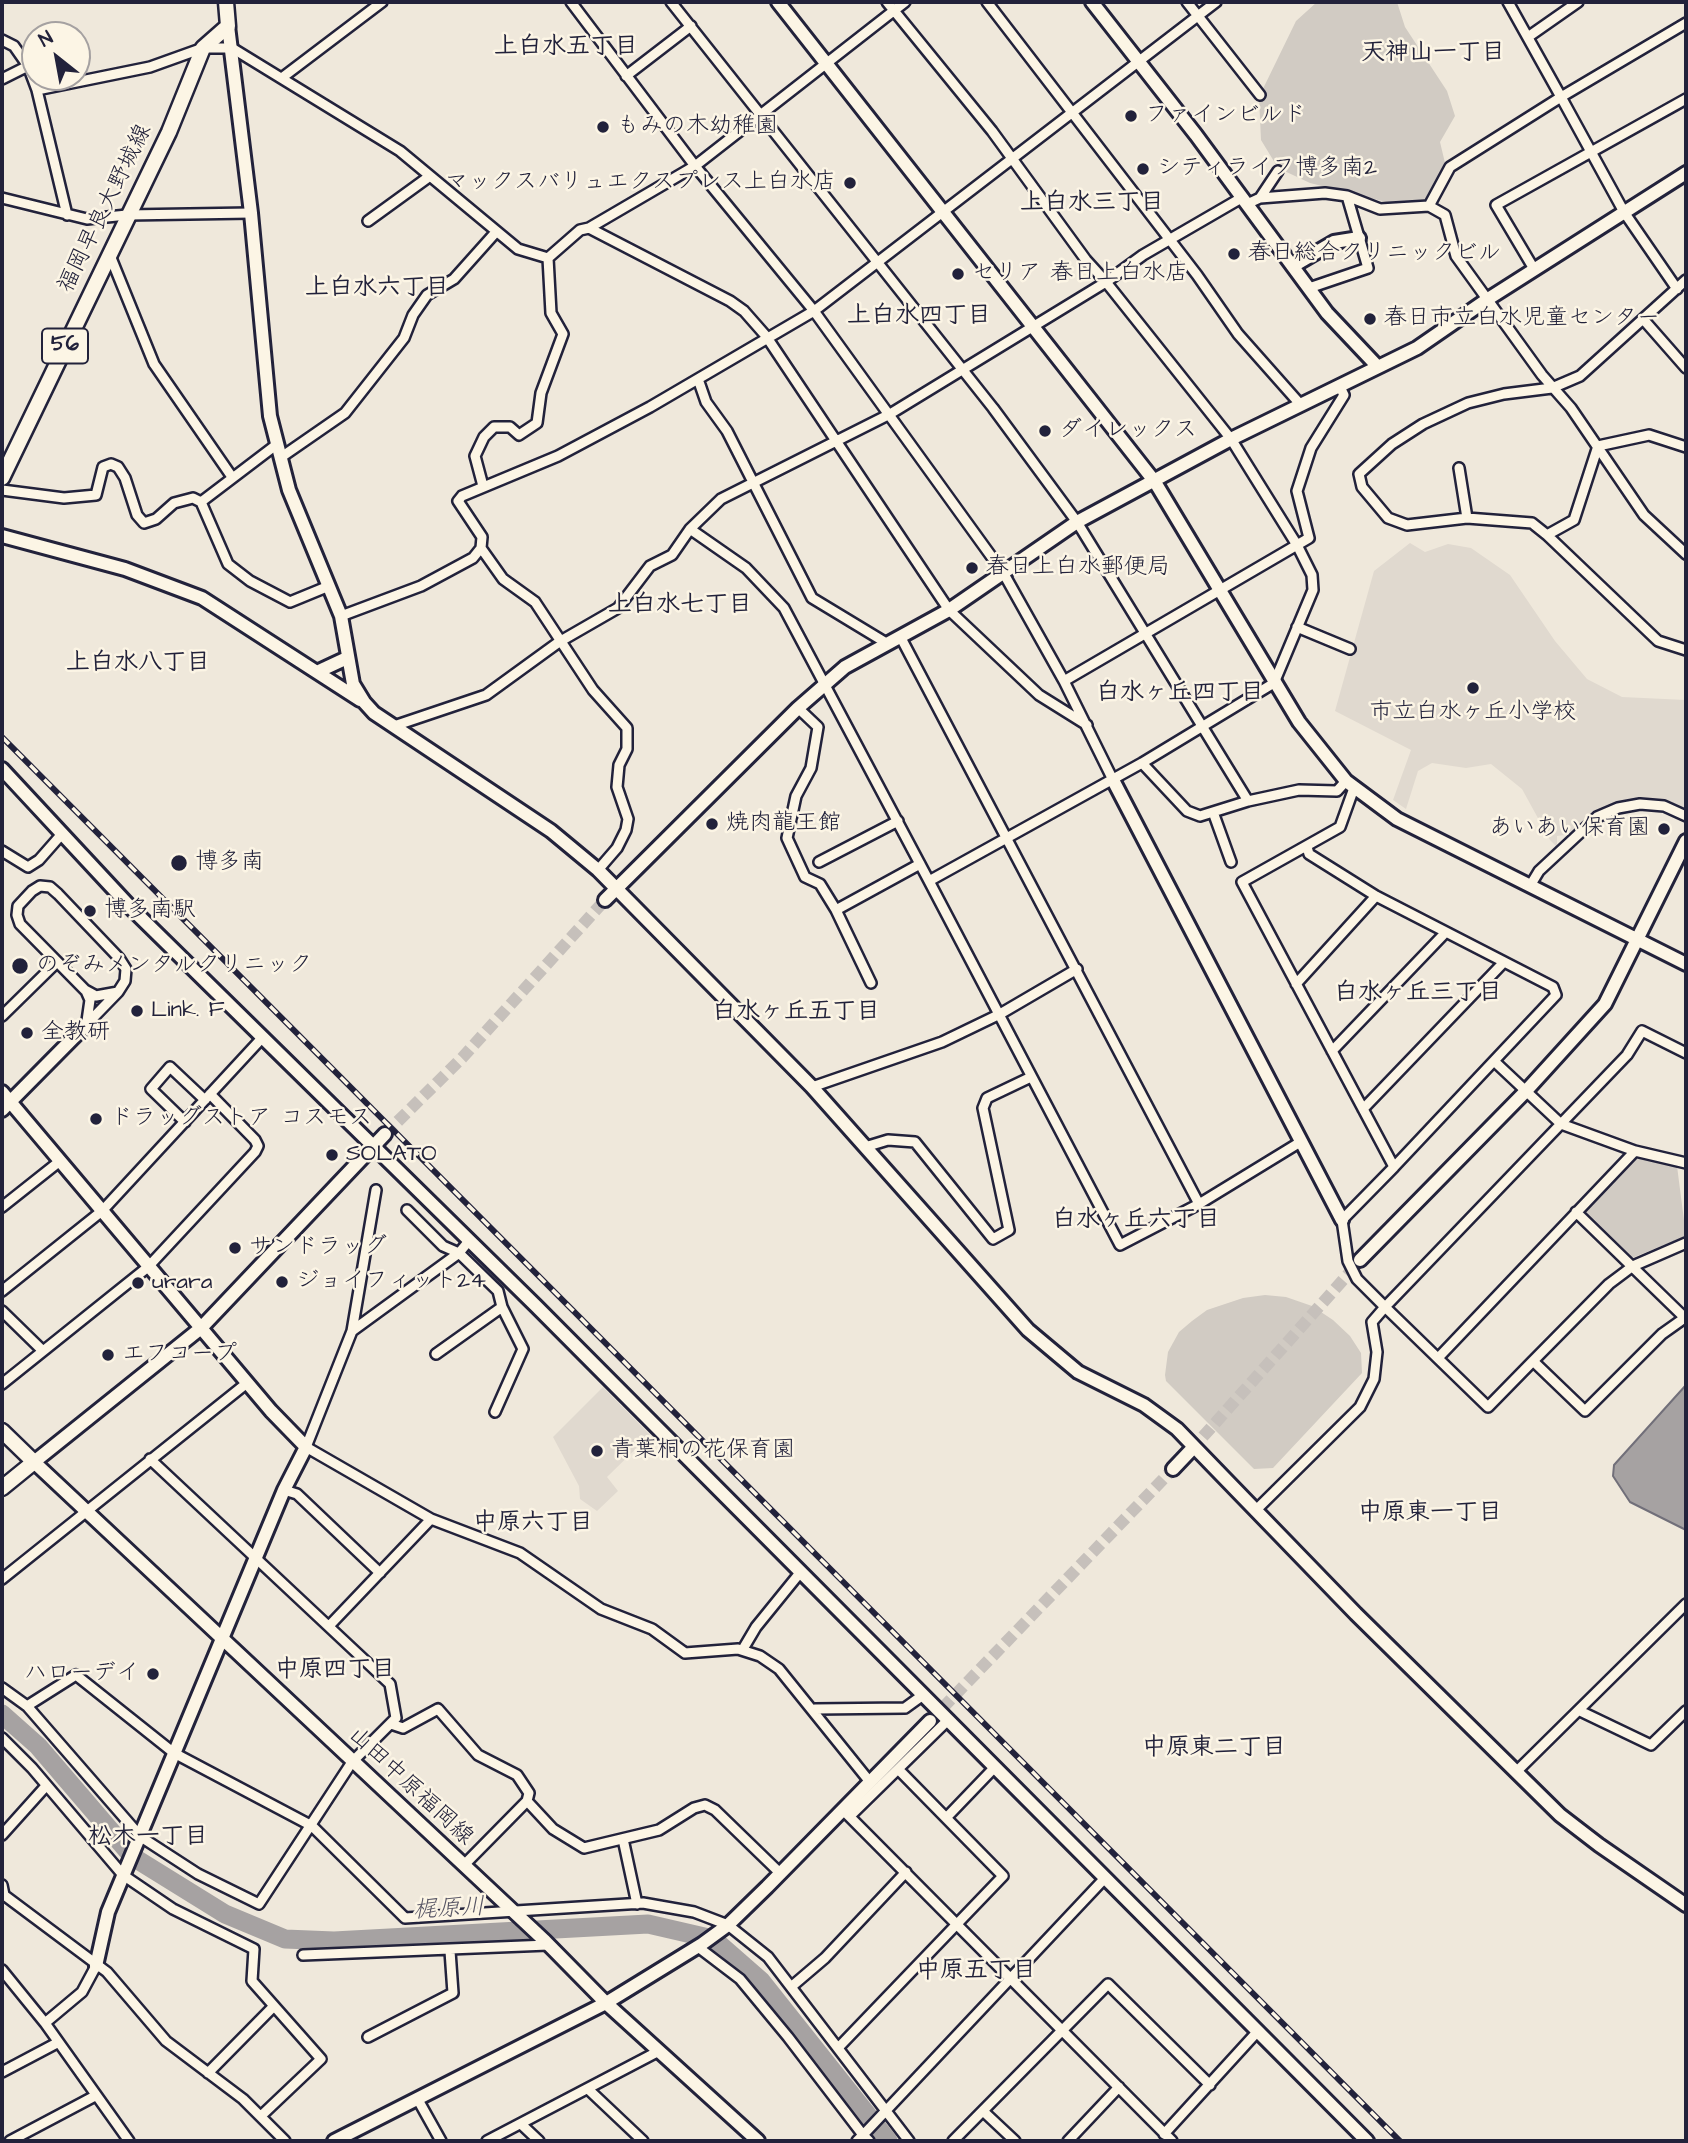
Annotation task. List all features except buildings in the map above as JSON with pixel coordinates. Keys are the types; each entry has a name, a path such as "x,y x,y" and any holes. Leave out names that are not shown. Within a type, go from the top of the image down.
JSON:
{"main road":[{"path":"226,2 228,26"},
{"name":"福岡早良大野城線","path":"2,478 169,131 203,48 228,26"},
{"path":"2,1431 34,1462 2,1488"}],"street":[{"path":"571,2 695,166 814,311 1004,574 1064,681 1342,1220 1348,1261 1357,1279 1488,1408 1609,1284 1633,1266 1686,1243"},
{"path":"671,2 962,370 1077,522 1147,632 1248,801"},
{"path":"778,2 1155,482 1274,683 1319,750 1350,784 1397,819 1686,964"},
{"path":"887,2 1012,159 1087,260 1231,439 1297,545 1312,575 1313,590 1274,683 1113,780 929,881"},
{"path":"548,258 580,230 589,228 695,166 905,2"},
{"path":"987,2 1171,240 1238,334 1300,404"},
{"path":"1092,2 1138,59 1327,313 1378,367"},
{"path":"1187,2 1260,95"},
{"path":"598,870 617,848 626,830 628,819 617,786 619,765 627,749 627,728 593,690 535,602 503,579 481,548 479,530 458,501 462,496 483,486 558,456 814,311 1138,59 1216,2"},
{"path":"1508,2 1624,212 1677,289"},
{"path":"1528,37 1578,2"},
{"path":"283,77 378,3"},
{"path":"1429,206 1450,167 1686,23"},
{"path":"228,26 251,213 270,416 289,490 341,616 353,684 363,702"},
{"path":"626,76 691,26"},
{"path":"2,40 14,46 21,56"},
{"path":"91,79 150,67 203,48 232,48 400,151 518,249 548,258"},
{"path":"2,79 21,70"},
{"path":"37,91 67,215"},
{"path":"1534,269 1496,205 1686,99"},
{"path":"1260,198 1278,171"},
{"path":"605,900 798,708 845,667 949,610 1077,522 1231,439 1417,348 1534,269 1686,173"},
{"path":"368,221 430,176"},
{"path":"394,726 485,695 559,642 618,608 650,566 673,555 690,529 721,499 890,414 1171,240 1245,201 1260,198 1325,193 1347,196 1380,209 1429,206 1445,215 1456,256 1552,388 1571,408 1644,516 1686,554"},
{"path":"1309,288 1368,268 1347,196"},
{"path":"2,198 87,219 127,215 251,213"},
{"path":"589,228 730,301 751,317 949,610 1039,695 1087,725"},
{"path":"201,502 232,477 345,413 404,338 412,315 427,295 454,279 496,232"},
{"path":"1293,266 1334,242 1359,238"},
{"path":"109,253 154,365 232,477"},
{"path":"483,486 475,456 484,437 494,426 510,426 519,435 537,423 541,393 563,334 551,313 548,258"},
{"path":"1686,280 1580,376 1552,388 1504,394 1468,403 1423,424 1392,444 1359,474 1362,487 1388,518 1407,525 1467,518 1532,523 1658,640 1686,650"},
{"path":"1643,318 1686,368"},
{"path":"698,379 706,402 727,431 812,598 888,644"},
{"path":"1064,681 1308,538 1297,491 1311,448 1344,396 1339,385"},
{"path":"1598,446 1649,435 1686,447"},
{"path":"1546,535 1574,520 1598,446"},
{"path":"2,490 64,498 96,495 103,467 111,464 118,467 125,478 137,515 145,523 156,519 174,503 194,498 201,502 228,564 250,581 290,602 329,586"},
{"path":"1459,468 1467,518"},
{"path":"690,529 746,568 784,608 1000,1014 1119,1245 1199,1204 1302,1141"},
{"path":"2,536 125,569 202,598 363,702 394,726 551,831 617,888 812,1087 1028,1330 1078,1372 1144,1405 1177,1429 1430,1688 1570,1823 1686,1905"},
{"path":"341,616 421,586 473,558 481,548"},
{"path":"1297,627 1350,649"},
{"path":"900,636 1009,837 1199,1204"},
{"path":"317,672 347,658"},
{"path":"798,708 818,727 811,768 796,796 787,838 804,877 820,884 836,910 871,983"},
{"path":"1142,763 1187,811 1200,816 1248,801 1299,790 1337,791 1350,784"},
{"path":"2,769 61,835 262,1038 536,1306 799,1574 1367,2141"},
{"path":"1350,784 1340,827 1242,882 1394,1167"},
{"path":"1530,886 1539,871 1597,817 1618,808 1640,804 1664,806 1686,816"},
{"path":"1213,812 1231,862"},
{"path":"819,862 898,821"},
{"path":"2,851 28,867 39,860 61,835"},
{"path":"1360,1260 1525,1091 1605,1004 1639,941 1686,841"},
{"path":"1307,847 1308,854 1376,896 1553,987 1556,995 1342,1220"},
{"path":"836,910 920,864"},
{"path":"118,992 96,996 85,990 20,924 17,915 19,906 40,886 50,887 58,894 119,958 125,969 125,981 118,992 86,1025 5,1102 60,1161 247,1383 306,1447 430,1519 520,1553 601,1609 652,1629 685,1653 743,1649 779,1668 815,1709 870,1782"},
{"path":"1296,984 1376,896"},
{"path":"1332,1051 1446,932"},
{"path":"2,1016 57,962"},
{"path":"1363,1109 1504,962"},
{"path":"812,1087 942,1042 1000,1014 1077,969"},
{"path":"85,990 90,1000 86,1025"},
{"path":"1255,1511 1360,1406 1374,1379 1377,1352 1371,1322 1627,1055 1642,1031 1686,1053"},
{"path":"2,1291 102,1211 262,1038"},
{"path":"1494,1061 1561,1124 1635,1151 1686,1163"},
{"path":"2,1384 148,1267 258,1146 255,1140 208,1097 170,1067 151,1089 186,1122"},
{"path":"864,1147 888,1140 915,1142 993,1239 1009,1230 983,1108 987,1098 1031,1077"},
{"path":"34,1462 201,1328 385,1134"},
{"path":"1439,1357 1635,1151"},
{"path":"2,1207 60,1161"},
{"path":"44,2023 82,1992 96,1966 108,1912 284,1490 306,1447 352,1331 376,1190"},
{"path":"407,1210 443,1246 459,1253 498,1291 502,1307 523,1349 495,1412"},
{"path":"1534,1361 1585,1411 1662,1334 1685,1317 1576,1212"},
{"path":"352,1331 459,1253 468,1242"},
{"path":"436,1354 502,1307"},
{"path":"2,1311 43,1351"},
{"path":"2,1579 247,1383"},
{"path":"1172,1469 1191,1450"},
{"path":"2,1688 27,1706 141,1837 198,1874 259,1904 352,1762 396,1718 390,1684 150,1459"},
{"name":"山田中原福岡線","path":"34,1462 547,1943 606,2003 758,2141"},
{"path":"284,1490 297,1494 380,1573"},
{"path":"330,1626 430,1519"},
{"path":"743,1649 755,1627 799,1574"},
{"path":"1517,1771 1686,1604"},
{"path":"27,1706 76,1675 174,1753 312,1826 405,1919 519,1917 605,1904 637,1903 694,1912 726,1926 768,1957 909,2141"},
{"path":"815,1709 905,1708 923,1695"},
{"path":"391,1724 403,1728 439,1709 478,1755 517,1775 529,1793 527,1801 464,1865"},
{"path":"1580,1711 1651,1745 1686,1710"},
{"path":"334,2141 606,2003 700,1945 726,1926 948,1720"},
{"path":"846,1813 870,1782 930,1721"},
{"path":"2,1738 123,1875 173,1909 254,1949 252,1981 321,2059 262,2115"},
{"path":"946,1818 994,1768"},
{"path":"838,2048 1003,1875 898,1769"},
{"path":"2,1835 46,1786"},
{"path":"527,1801 553,1829 583,1848 659,1830 694,1808 705,1805 715,1810 781,1874"},
{"path":"846,1813 1172,2141"},
{"path":"623,1839 637,1903"},
{"path":"791,1987 825,1958 906,1872"},
{"path":"700,1945 740,1979 863,2139 886,2111 1105,1878"},
{"path":"2,1885 4,1895 118,1983 166,2041 262,2115 285,2141"},
{"path":"303,1955 450,1951 547,1943"},
{"path":"368,2037 453,1993 450,1951"},
{"path":"4,1975 44,2023 129,2141"},
{"path":"953,2141 1108,1984 1210,2085"},
{"path":"208,2073 274,2006"},
{"path":"1164,2133 1258,2031"},
{"path":"2,2072 57,2043"},
{"path":"486,2141 659,2051"},
{"path":"1068,2141 1119,2087"},
{"path":"588,2089 643,2141"},
{"path":"10,2141 95,2096"},
{"path":"417,2098 441,2141"},
{"path":"983,2111 1015,2141"},
{"path":"521,2124 539,2141"}],"shaded area":[{"path":"1317,2 1397,2 1405,27 1447,91 1455,116 1440,142 1445,163 1430,199 1423,203 1386,202 1310,183 1278,168 1261,140 1259,97 1296,21"},
{"name":"市立白水ヶ丘小学校","path":"1410,543 1425,552 1448,544 1471,548 1510,575 1555,641 1587,679 1622,697 1686,700 1686,811 1663,801 1641,797 1614,804 1597,812 1572,834 1557,836 1557,847 1550,840 1522,789 1491,764 1466,768 1432,763 1418,771 1406,809 1393,800 1411,750 1335,711 1374,571"},
{"path":"1638,1156 1677,1166 1686,1236 1632,1258 1584,1212"},
{"path":"1265,1295 1286,1297 1312,1306 1333,1320 1350,1336 1361,1353 1362,1373 1273,1468 1254,1469 1166,1381 1165,1375 1168,1352 1179,1332 1192,1321 1207,1310 1243,1298"},
{"path":"1686,1385 1686,1530 1630,1502 1613,1476 1614,1465"},
{"name":"青葉桐の花保育園","path":"603,1387 650,1435 607,1477 618,1491 597,1511 580,1499 579,1486 553,1437"}],"waterway":[{"name":"梶原川","path":"2,1714 38,1746 133,1857 225,1914 285,1939 334,1941 648,1924 713,1939 761,1981 888,2141"}],"tunnel":[{"path":"385,1134 462,1058 605,900"},
{"path":"1191,1450 1360,1261"},
{"path":"930,1721 1173,1469"}],"railway":[{"path":"2,737 1400,2141"}],"place":[{"name":"ファインビルド","path":"1131,116"},
{"name":"もみの木幼稚園","path":"603,127"},
{"name":"シティライフ博多南2","path":"1143,169"},
{"name":"マックスバリュエクスプレス上白水店","path":"850,183"},
{"name":"春日総合クリニックビル","path":"1234,254"},
{"name":"セリア 春日上白水店","path":"958,274"},
{"name":"春日市立白水児童センター","path":"1370,319"},
{"name":"ダイレックス","path":"1045,431"},
{"name":"春日上白水郵便局","path":"972,568"},
{"name":"市立白水ヶ丘小学校","path":"1473,688"},
{"name":"焼肉龍王館","path":"712,824"},
{"name":"あいあい保育園","path":"1664,829"},
{"name":"博多南","path":"179,863"},
{"name":"博多南駅","path":"90,911"},
{"name":"のぞみメンタルクリニック","path":"20,966"},
{"name":"Link. F","path":"137,1011"},
{"name":"全教研","path":"27,1033"},
{"name":"ドラッグストア コスモス","path":"96,1119"},
{"name":"SOLATO","path":"332,1155"},
{"name":"サンドラッグ","path":"235,1248"},
{"name":"ジョイフィット24","path":"282,1282"},
{"name":"urara","path":"138,1283"},
{"name":"エフコープ","path":"108,1355"},
{"name":"青葉桐の花保育園","path":"597,1451"},
{"name":"ハローデイ","path":"153,1674"}],"district":[{"name":"上白水五丁目","path":"566,48"},
{"name":"天神山一丁目","path":"1433,54"},
{"name":"上白水三丁目","path":"1092,204"},
{"name":"上白水六丁目","path":"377,289"},
{"name":"上白水四丁目","path":"919,317"},
{"name":"上白水七丁目","path":"680,606"},
{"name":"上白水八丁目","path":"138,664"},
{"name":"白水ヶ丘四丁目","path":"1180,694"},
{"name":"白水ヶ丘三丁目","path":"1418,994"},
{"name":"白水ヶ丘五丁目","path":"796,1013"},
{"name":"白水ヶ丘六丁目","path":"1136,1221"},
{"name":"中原東一丁目","path":"1430,1514"},
{"name":"中原六丁目","path":"533,1524"},
{"name":"中原四丁目","path":"335,1671"},
{"name":"中原東二丁目","path":"1214,1749"},
{"name":"松木一丁目","path":"148,1838"},
{"name":"中原五丁目","path":"976,1972"}]}
